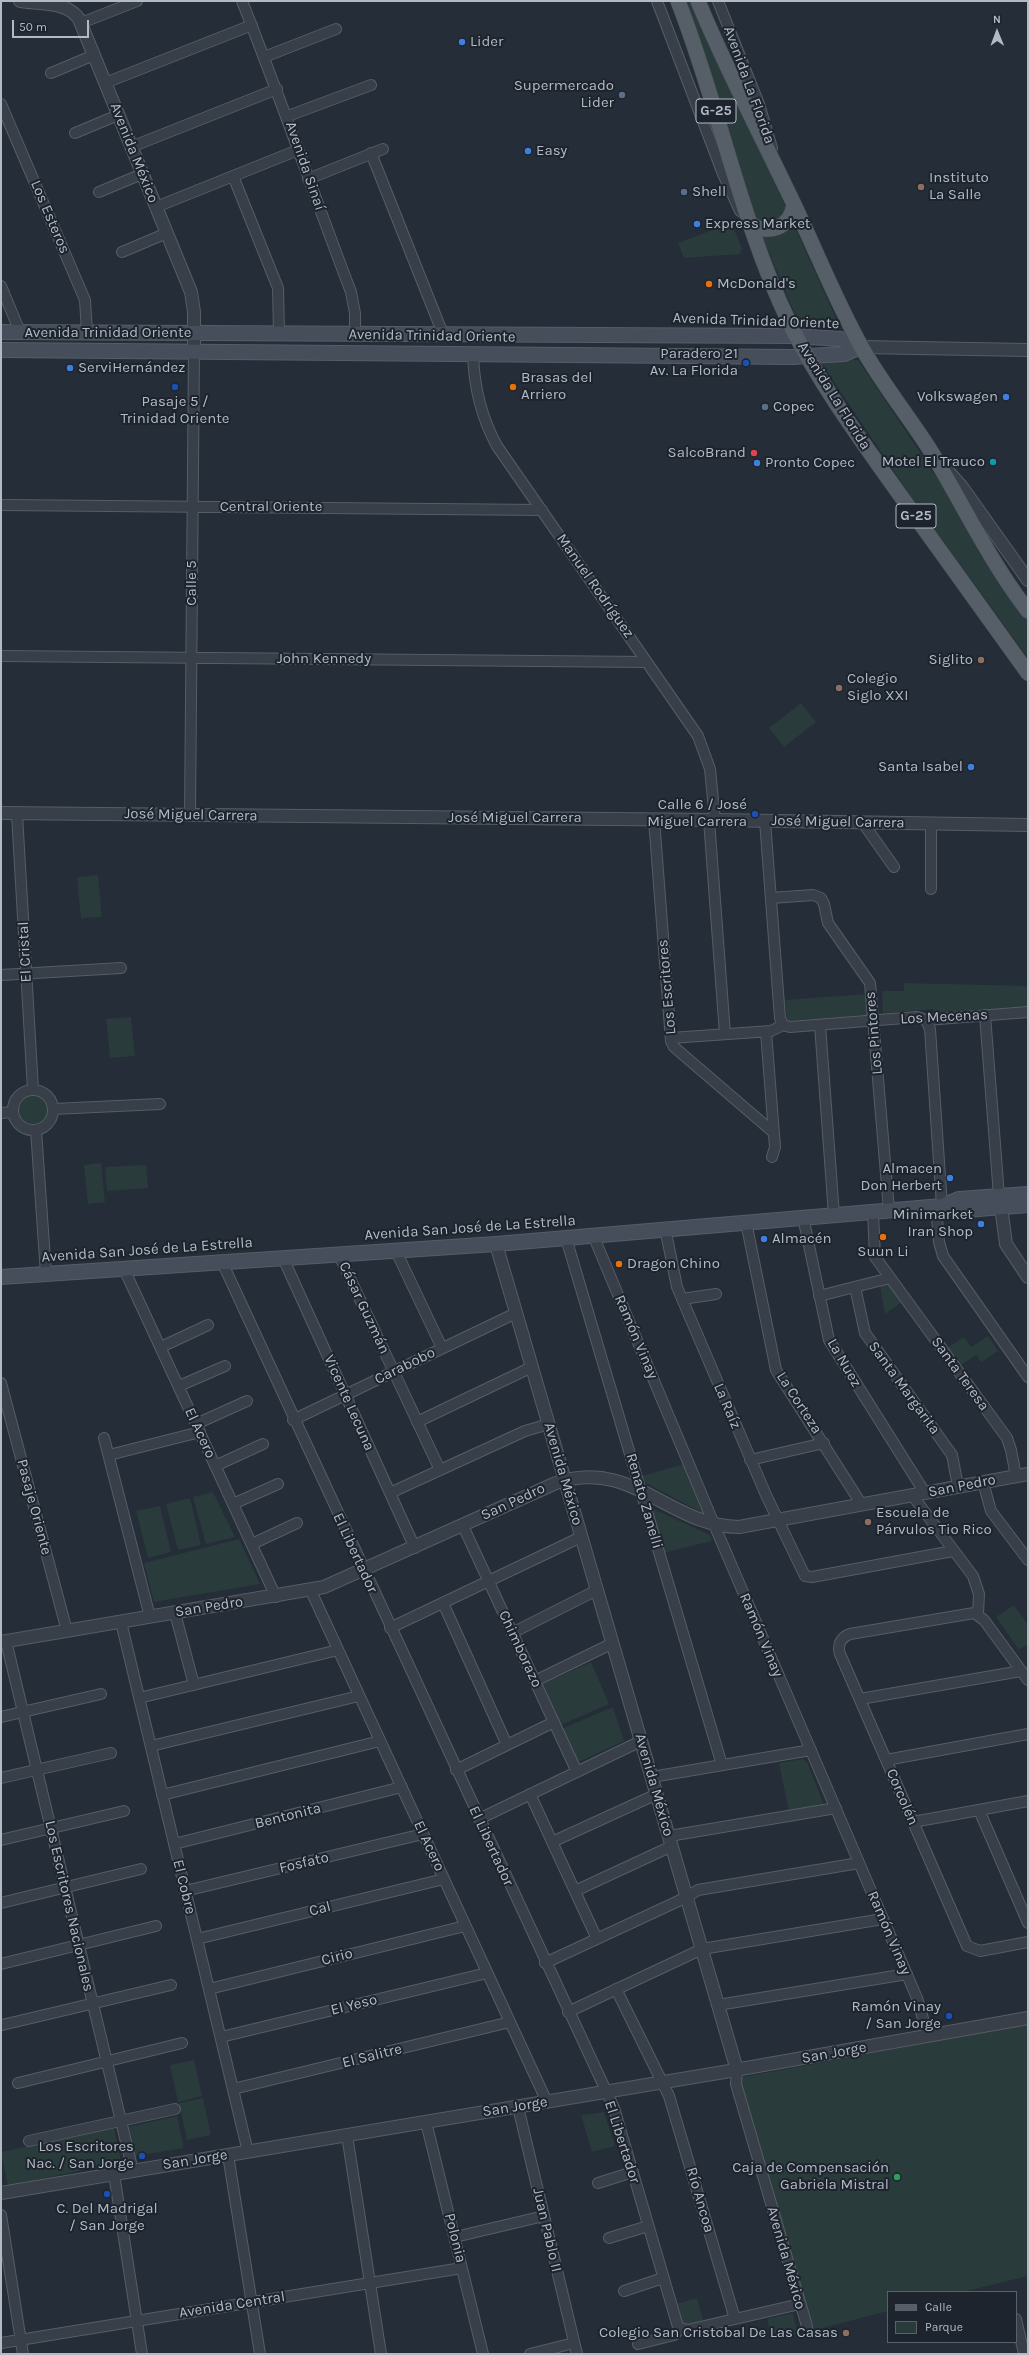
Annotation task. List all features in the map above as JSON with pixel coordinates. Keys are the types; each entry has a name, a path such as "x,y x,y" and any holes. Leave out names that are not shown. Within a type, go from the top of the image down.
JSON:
{"main road":[{"name":"Avenida La Florida","path":"678,1 712,95 748,222 772,284 796,336 807,356 862,441 1028,673"},
{"name":"Avenida La Florida","path":"698,1 718,49 778,169 821,268 861,346"},
{"path":"748,222 765,230 777,228 791,216 794,204"},
{"name":"Avenida Trinidad Oriente","path":"1,332 796,336 841,339 861,346"},
{"name":"Avenida Trinidad Oriente","path":"1,350 807,356 844,354 861,346"},
{"name":"G-25","path":"861,346 931,453 992,560 1028,611"},
{"name":"Avenida San José de La Estrella","path":"1,1277 496,1244 665,1228 939,1206 960,1210 1000,1202 1028,1194"},
{"name":"Avenida San José de La Estrella","path":"1000,1202 1028,1205"}],"street":[{"name":"Avenida México","path":"20,1 67,8 76,14 81,24 190,292 194,333 194,351"},
{"path":"81,24 137,1"},
{"name":"Avenida Sinaí","path":"242,1 288,116 308,180 351,292 355,313 355,334"},
{"name":"Avenida La Florida","path":"657,1 723,174 738,208 748,222"},
{"name":"Avenida La Florida","path":"718,1 759,104 778,169"},
{"path":"105,83 252,25"},
{"path":"264,57 336,29"},
{"path":"51,73 94,55"},
{"path":"288,116 371,85"},
{"path":"131,147 277,89"},
{"name":"Los Esteros","path":"1,104 85,300 87,332"},
{"path":"75,133 118,114"},
{"path":"308,180 383,149"},
{"path":"156,207 298,150"},
{"path":"371,153 443,334"},
{"path":"99,192 142,174"},
{"path":"234,176 278,288 279,333"},
{"path":"122,252 167,233"},
{"path":"1,286 20,332"},
{"name":"Avenida Trinidad Oriente","path":"861,346 1028,350"},
{"name":"Calle 5","path":"190,815 194,351"},
{"name":"Manuel Rodríguez","path":"473,354 474,380 484,420 497,446 692,726 702,746 712,782 712,820 724,1034"},
{"path":"931,453 962,487 1028,580"},
{"name":"Central Oriente","path":"1,505 542,510"},
{"name":"John Kennedy","path":"1,656 647,662"},
{"name":"José Miguel Carrera","path":"1,813 654,819 1028,825"},
{"name":"El Cristal","path":"17,814 33,1090"},
{"name":"Los Escritores","path":"654,819 671,1038 674,1047 774,1132"},
{"path":"765,821 780,1018 783,1025"},
{"path":"863,823 894,867"},
{"path":"931,824 931,889"},
{"name":"Los Pintores","path":"771,898 814,895 821,898 831,928 870,983 889,1210"},
{"path":"1,975 121,968"},
{"name":"Los Mecenas","path":"671,1038 766,1032 775,1030 783,1025 790,1027 917,1017 926,1020 1028,1012"},
{"path":"985,1015 1000,1202 1006,1244 1028,1277"},
{"path":"926,1020 930,1029 939,1206 939,1242 942,1256 1028,1376"},
{"path":"820,1025 834,1215"},
{"path":"766,1032 775,1150 772,1157"},
{"path":"33,1090 45,1094 50,1099 53,1109 52,1118 48,1124 36,1130 24,1128 15,1118 13,1112 14,1105 21,1094 33,1090"},
{"path":"53,1109 160,1104"},
{"path":"1,1113 13,1112"},
{"path":"36,1130 46,1274"},
{"name":"Santa Teresa","path":"873,1212 875,1257 1007,1438 1012,1450 1016,1476"},
{"name":"La Nuez","path":"803,1217 829,1340 925,1493"},
{"name":"La Corteza","path":"746,1222 776,1370 862,1504"},
{"name":"La Raíz","path":"665,1228 677,1288 750,1460 777,1521 803,1574 807,1577 953,1550"},
{"name":"Ramón Vinay","path":"593,1235 715,1526 907,1974 922,2010 928,2036"},
{"name":"Renato Zanelli","path":"566,1238 722,1765"},
{"name":"Avenida México","path":"496,1244 737,2070 736,2084 807,2326"},
{"path":"396,1251 442,1348"},
{"name":"Cásar Guzmán","path":"339,1255 440,1470"},
{"name":"Vicente Lecuna","path":"283,1258 414,1548"},
{"name":"El Libertador","path":"222,1262 293,1420 545,1963 614,2108 663,2278 677,2325 680,2330"},
{"name":"El Acero","path":"124,1269 276,1597"},
{"path":"819,1296 890,1278"},
{"name":"Santa Margarita","path":"855,1287 865,1333 952,1455 958,1486"},
{"path":"682,1299 716,1294"},
{"name":"Carabobo","path":"293,1420 516,1313"},
{"path":"161,1347 208,1325"},
{"path":"179,1386 225,1366"},
{"path":"417,1422 532,1367"},
{"name":"Pasaje Oriente","path":"1,1383 67,1631"},
{"path":"109,1455 198,1428 247,1401"},
{"path":"390,1493 534,1427 549,1424"},
{"path":"104,1438 150,1617"},
{"path":"750,1460 824,1443"},
{"path":"215,1466 263,1444"},
{"name":"San Pedro","path":"4,1641 311,1591 337,1583 565,1480 608,1478 621,1481 697,1520 715,1526 739,1527 1028,1474"},
{"path":"983,1482 991,1511 1028,1560"},
{"path":"233,1504 278,1484"},
{"path":"912,1495 973,1576 979,1594 978,1614 1028,1680"},
{"path":"252,1544 296,1524"},
{"name":"Chimborazo","path":"463,1526 577,1772"},
{"path":"390,1628 582,1537"},
{"path":"512,1633 597,1590"},
{"name":"El Acero","path":"311,1591 547,2102"},
{"path":"443,1603 507,1745"},
{"path":"175,1613 194,1685"},
{"name":"Corcolén","path":"978,1614 966,1613 850,1634 840,1642 840,1654 965,1942 971,1949 980,1951 1028,1942"},
{"name":"El Cobre","path":"121,1622 248,2152"},
{"name":"Los Escritores Nacionales","path":"4,1641 23,1712 132,2171"},
{"path":"535,1682 612,1643"},
{"path":"139,1698 338,1650"},
{"path":"860,1699 1021,1671"},
{"path":"1,1717 101,1694"},
{"path":"151,1746 359,1696"},
{"path":"456,1770 554,1722"},
{"path":"886,1760 1028,1734"},
{"path":"162,1795 380,1741"},
{"path":"478,1819 641,1741"},
{"path":"652,1777 811,1750"},
{"path":"1,1778 111,1753"},
{"name":"Bentonita","path":"174,1844 402,1788"},
{"path":"530,1794 597,1939"},
{"path":"552,1842 657,1794"},
{"path":"913,1822 1028,1802"},
{"path":"575,1891 670,1841 836,1808"},
{"path":"979,1810 1028,1923"},
{"path":"1,1840 124,1811"},
{"name":"Fosfato","path":"186,1891 423,1834"},
{"path":"545,1963 687,1898 698,1890 859,1863"},
{"path":"1,1903 141,1869"},
{"name":"Cal","path":"197,1938 444,1879"},
{"path":"568,2012 702,1949 883,1919"},
{"path":"1,1964 156,1926"},
{"name":"Cirio","path":"209,1989 465,1926"},
{"name":"El Yeso","path":"221,2037 487,1973"},
{"path":"718,2005 907,1974"},
{"path":"2,2025 171,1985"},
{"name":"Río Ancoa","path":"616,1989 669,2096 735,2319"},
{"name":"San Jorge","path":"1,2193 737,2070 1028,2018"},
{"name":"El Salitre","path":"233,2089 510,2022"},
{"path":"18,2083 182,2043"},
{"name":"Juan Pablo II","path":"518,2106 577,2354"},
{"path":"29,2141 175,2109"},
{"name":"Polonia","path":"426,2122 483,2354"},
{"path":"347,2135 381,2354"},
{"path":"228,2155 253,2302 260,2354"},
{"path":"598,2183 633,2172"},
{"path":"114,2174 142,2354"},
{"path":"1,2215 23,2354"},
{"path":"455,2237 544,2216"},
{"path":"609,2238 648,2226"},
{"name":"Avenida Central","path":"1,2343 462,2268"},
{"path":"624,2291 663,2278"},
{"path":"638,2344 674,2335 680,2330 687,2330 800,2304"},
{"path":"1017,2323 1024,2354"},
{"path":"530,2354 574,2343"}],"green space":[{"path":"686,1 694,1 718,65 770,172 839,325 800,326 756,222"},
{"path":"731,223 742,248 740,254 684,258 678,243"},
{"path":"858,360 950,497 981,556 1028,620 1028,658 912,498 820,361"},
{"path":"801,703 816,722 784,747 769,728"},
{"path":"98,875 102,917 81,918 77,877"},
{"path":"904,983 1028,986 1028,1006 934,1013 933,1009 883,1013 882,991 904,991"},
{"path":"866,994 867,1015 787,1021 785,1000"},
{"path":"131,1017 135,1056 110,1058 106,1019"},
{"path":"33,1094 44,1098 48,1109 44,1120 33,1124 22,1120 18,1109 22,1098"},
{"path":"101,1163 105,1202 88,1204 84,1165"},
{"path":"146,1165 148,1188 107,1191 105,1167"},
{"path":"890,1283 902,1302 885,1314 880,1286"},
{"path":"988,1336 998,1351 981,1362 976,1355 958,1367 946,1349 964,1337 971,1347"},
{"path":"684,1464 708,1516 644,1482 642,1476"},
{"path":"213,1492 235,1537 206,1544 193,1497"},
{"path":"190,1498 201,1545 178,1550 166,1504"},
{"path":"160,1506 171,1552 148,1558 136,1511"},
{"path":"649,1507 710,1535 712,1541 663,1553"},
{"path":"239,1539 260,1584 154,1602 144,1563"},
{"path":"1014,1605 1028,1625 1028,1644 1019,1650 996,1617"},
{"path":"591,1662 609,1704 561,1725 543,1684"},
{"path":"613,1707 624,1741 576,1763 561,1729"},
{"path":"803,1759 807,1762 824,1805 789,1812 779,1763"},
{"name":"Caja de Compensación Gabriela Mistral","path":"1028,2024 1028,2276 967,2291 887,2291 887,2311 811,2331 738,2078"},
{"path":"194,2060 202,2096 178,2102 170,2065"},
{"path":"203,2098 211,2135 187,2140 179,2103"},
{"path":"604,2112 615,2146 592,2152 581,2115"},
{"path":"177,2116 184,2148 135,2156 129,2127"},
{"path":"114,2128 121,2162 8,2186 1,2152"},
{"path":"697,2298 703,2320 684,2325 681,2323 676,2304"},
{"path":"793,2313 798,2334 772,2340 767,2319"}],"place":[{"name":"Lider","path":"462,42"},
{"name":"Supermercado Lider","path":"622,95"},
{"name":"Easy","path":"528,151"},
{"name":"Instituto La Salle","path":"921,187"},
{"name":"Shell","path":"684,192"},
{"name":"Express Market","path":"697,224"},
{"name":"McDonald's","path":"709,284"},
{"name":"Paradero 21 Av. La Florida","path":"746,363"},
{"name":"ServiHernández","path":"70,368"},
{"name":"Pasaje 5 / Trinidad Oriente","path":"175,387"},
{"name":"Brasas del Arriero","path":"513,387"},
{"name":"Volkswagen","path":"1006,397"},
{"name":"Copec","path":"765,407"},
{"name":"SalcoBrand","path":"754,453"},
{"name":"Motel El Trauco","path":"993,462"},
{"name":"Pronto Copec","path":"757,463"},
{"name":"Siglito","path":"981,660"},
{"name":"Colegio Siglo XXI","path":"839,688"},
{"name":"Santa Isabel","path":"971,767"},
{"name":"Calle 6 / José Miguel Carrera","path":"755,814"},
{"name":"Almacen Don Herbert","path":"950,1178"},
{"name":"Minimarket Iran Shop","path":"981,1224"},
{"name":"Suun Li","path":"883,1237"},
{"name":"Almacén","path":"764,1239"},
{"name":"Dragon Chino","path":"619,1264"},
{"name":"Escuela de Párvulos Tio Rico","path":"868,1522"},
{"name":"Ramón Vinay / San Jorge","path":"949,2016"},
{"name":"Los Escritores Nac. / San Jorge","path":"142,2156"},
{"name":"Caja de Compensación Gabriela Mistral","path":"897,2177"},
{"name":"C. Del Madrigal / San Jorge","path":"107,2194"},
{"name":"Colegio San Cristobal De Las Casas","path":"846,2333"}]}
